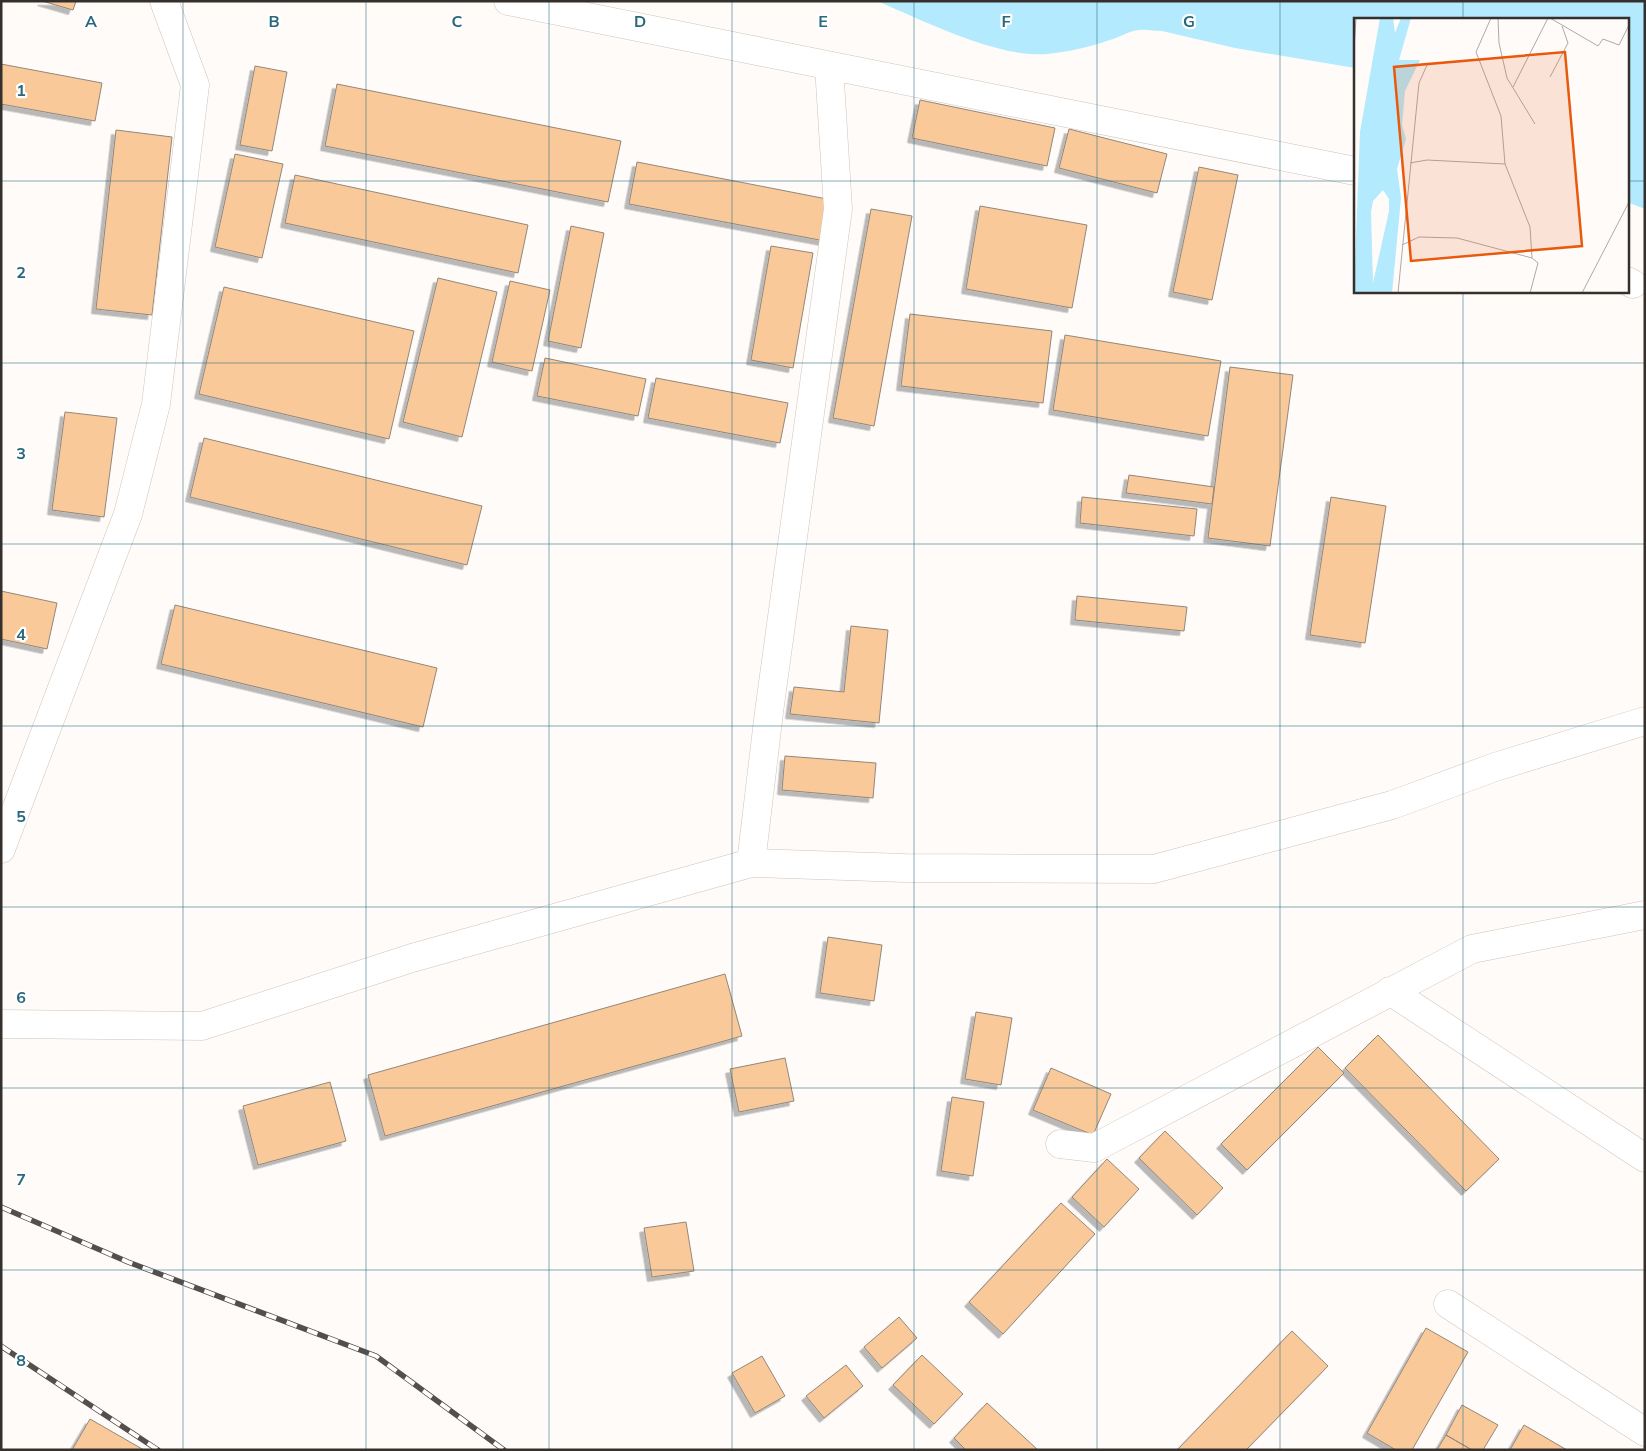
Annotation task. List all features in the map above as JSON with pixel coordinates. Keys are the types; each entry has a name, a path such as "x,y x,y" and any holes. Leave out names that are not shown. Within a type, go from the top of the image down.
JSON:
{"street":[{"path":"1,849 128,514 156,404 195,84 164,1"},
{"path":"508,1 1354,171"},
{"path":"750,863 838,209 829,66"},
{"path":"1,1024 202,1026 412,958 750,863 905,868 1154,869 1392,805 1495,767 1645,721"},
{"path":"1060,1144 1094,1148 1472,949 1645,915"},
{"path":"1390,991 1645,1158"},
{"path":"1448,1304 1645,1432"}],"water":[{"path":"877,1 1645,1 1645,209 1628,202 1628,18 1354,18 1354,68 1235,48 1162,31 1139,30 1076,50 1034,54 988,46 941,29"}],"building":[{"path":"42,1 76,1 73,10"},
{"path":"1,64 102,83 95,121 1,104"},
{"path":"255,66 287,72 272,151 240,145"},
{"path":"337,84 621,141 608,202 325,146"},
{"path":"920,100 1055,128 1047,166 912,138"},
{"path":"1069,129 1167,154 1157,193 1059,168"},
{"path":"116,130 172,137 152,315 96,309"},
{"path":"235,154 283,164 262,258 215,247"},
{"path":"637,162 832,200 825,241 629,204"},
{"path":"1199,167 1238,175 1212,300 1173,292"},
{"path":"295,175 528,225 518,273 285,223"},
{"path":"980,206 1087,225 1072,308 966,289"},
{"path":"871,209 912,216 874,426 833,418"},
{"path":"571,226 604,233 581,348 548,341"},
{"path":"771,246 813,253 793,368 751,360"},
{"path":"438,278 497,292 462,437 403,422"},
{"path":"510,281 550,290 532,371 492,362"},
{"path":"224,287 414,331 389,439 199,394"},
{"path":"910,314 1052,331 1043,403 901,386"},
{"path":"1065,335 1221,361 1208,436 1053,410"},
{"path":"545,358 646,379 638,416 537,396"},
{"path":"1230,367 1293,375 1270,546 1208,538"},
{"path":"656,378 788,403 780,443 648,418"},
{"path":"65,412 117,418 104,517 52,510"},
{"path":"204,438 482,506 467,565 190,497"},
{"path":"1129,475 1214,487 1212,504 1126,493"},
{"path":"1082,497 1197,509 1194,536 1080,523"},
{"path":"1331,497 1386,506 1365,643 1310,635"},
{"path":"1,591 57,603 47,649 1,639"},
{"path":"1077,596 1187,607 1184,631 1075,620"},
{"path":"175,605 437,668 423,727 161,664"},
{"path":"851,626 888,630 879,723 790,714 794,687 844,692"},
{"path":"785,756 876,763 873,798 782,790"},
{"path":"828,937 882,945 874,1001 820,993"},
{"path":"725,974 742,1036 385,1136 368,1075"},
{"path":"976,1012 1012,1018 1001,1085 965,1079"},
{"path":"1378,1035 1499,1159 1466,1191 1345,1068"},
{"path":"1318,1047 1344,1073 1247,1170 1221,1144"},
{"path":"785,1058 794,1101 739,1112 730,1069"},
{"path":"1051,1068 1111,1094 1093,1135 1033,1110"},
{"path":"330,1082 346,1141 258,1165 243,1106"},
{"path":"952,1097 984,1102 973,1176 941,1171"},
{"path":"1165,1131 1223,1188 1197,1215 1139,1158"},
{"path":"1107,1159 1139,1189 1104,1227 1072,1197"},
{"path":"1061,1203 1095,1234 1003,1334 969,1302"},
{"path":"686,1222 694,1271 652,1277 644,1228"},
{"path":"899,1317 917,1338 882,1368 864,1347"},
{"path":"1426,1328 1468,1352 1412,1450 1396,1450 1367,1433"},
{"path":"1292,1331 1328,1366 1246,1450 1177,1450"},
{"path":"922,1355 963,1394 934,1424 893,1385"},
{"path":"762,1356 785,1396 755,1413 732,1373"},
{"path":"846,1365 863,1386 824,1418 806,1396"},
{"path":"987,1403 1038,1450 966,1450 954,1438"},
{"path":"1462,1405 1498,1425 1483,1450 1472,1450 1446,1435"},
{"path":"90,1419 144,1450 72,1450"},
{"path":"1524,1425 1567,1450 1510,1450"},
{"path":"1446,1435 1472,1450 1437,1450"}],"railway":[{"path":"1,1207 128,1262 376,1356 504,1450"},
{"path":"1,1346 158,1450"}]}
